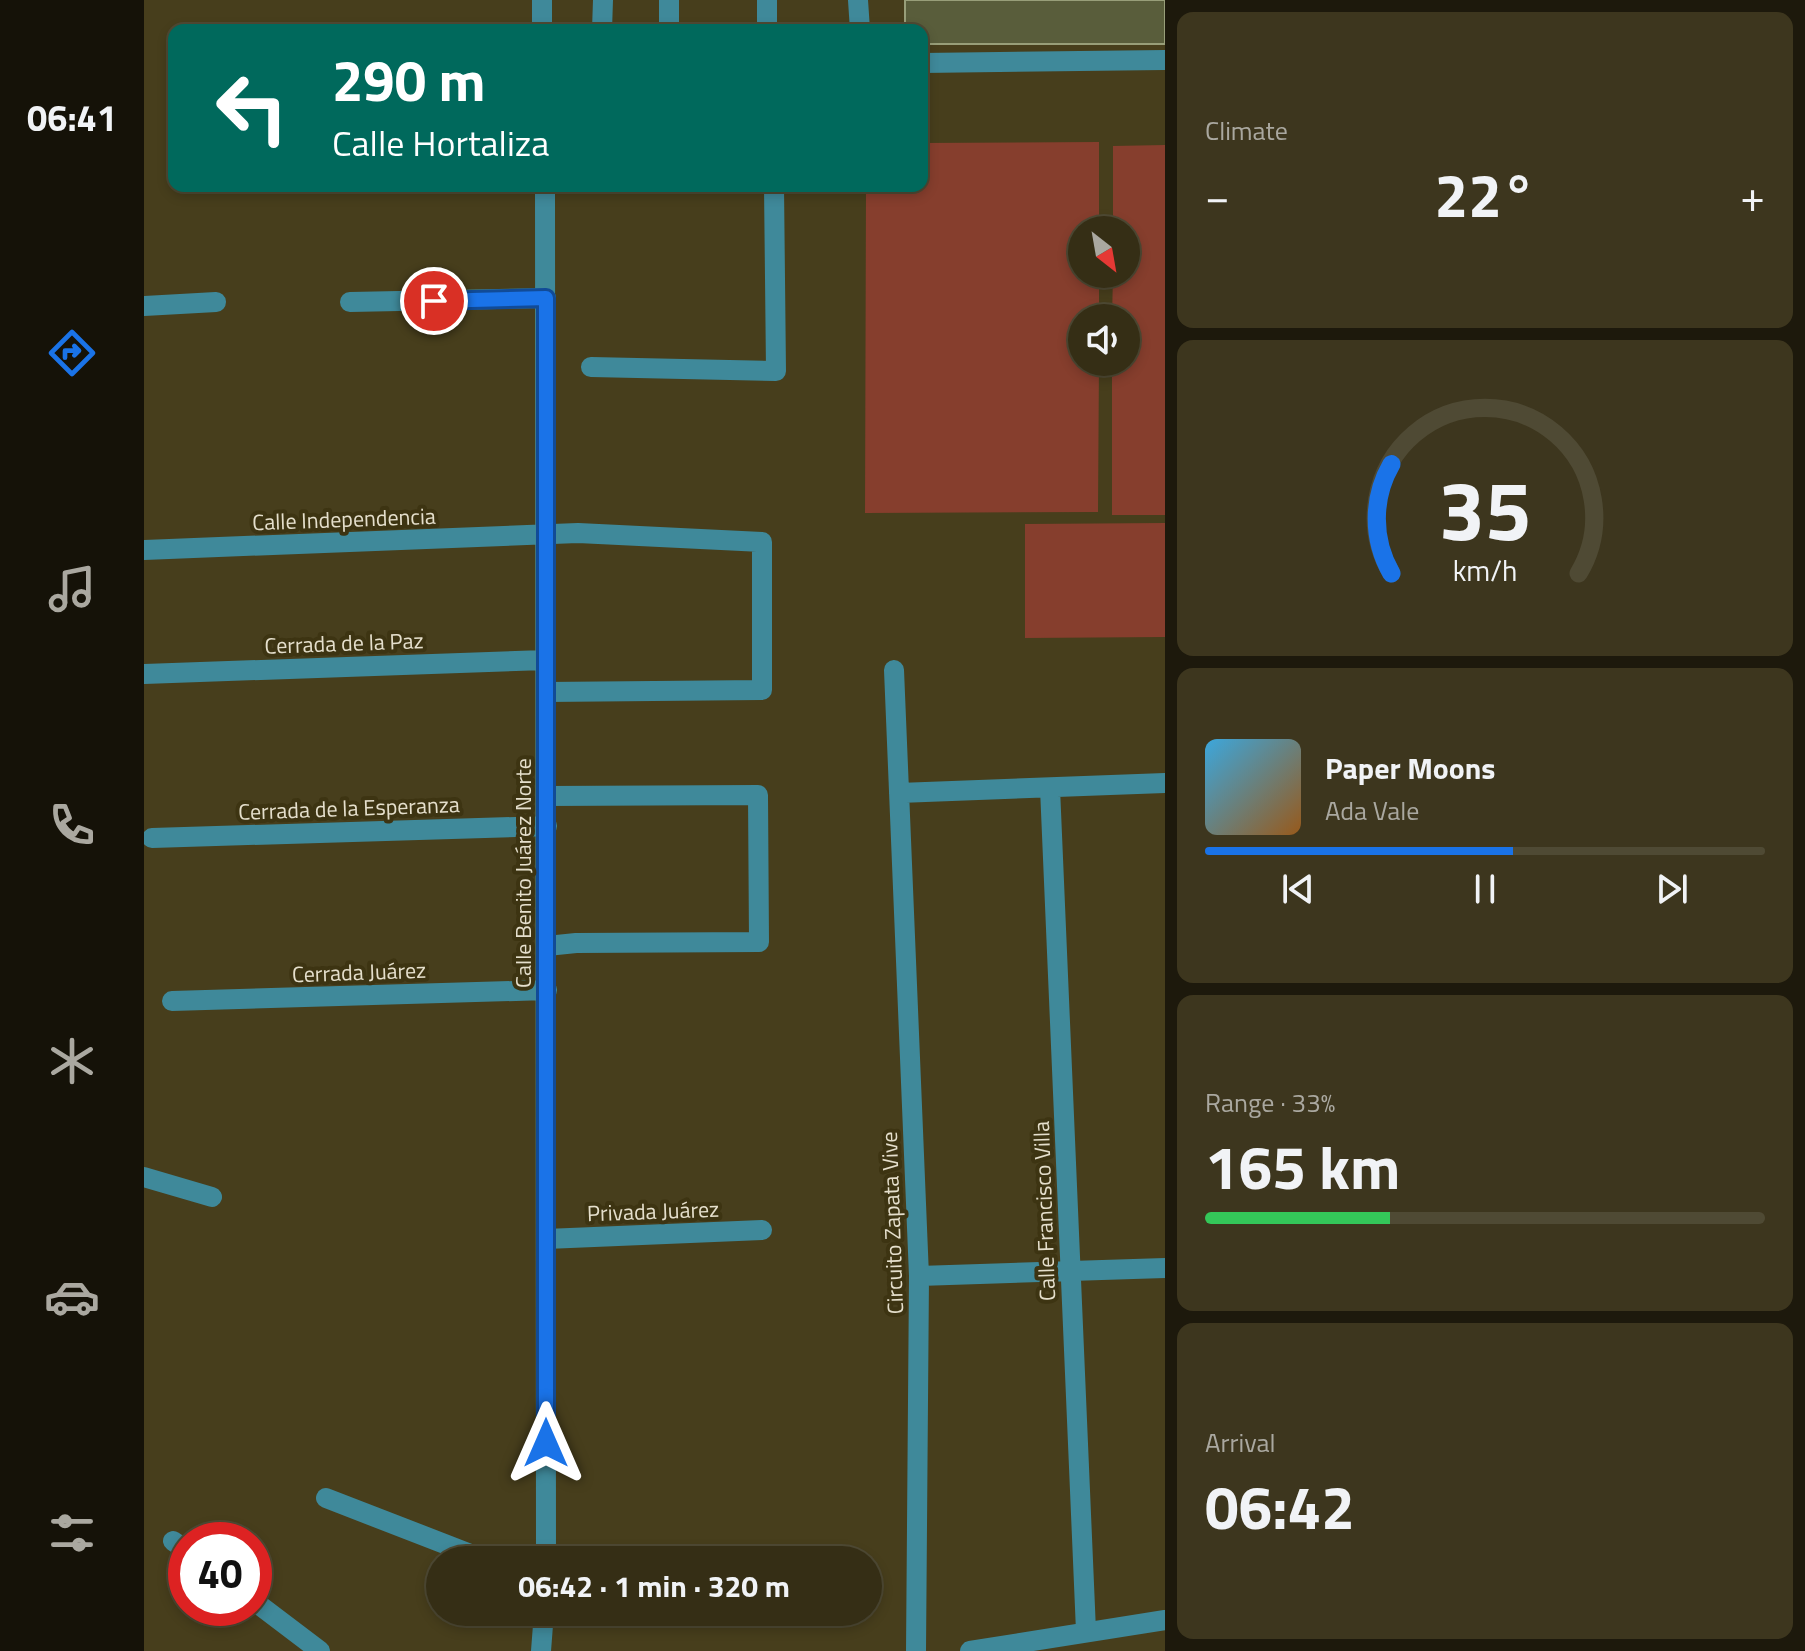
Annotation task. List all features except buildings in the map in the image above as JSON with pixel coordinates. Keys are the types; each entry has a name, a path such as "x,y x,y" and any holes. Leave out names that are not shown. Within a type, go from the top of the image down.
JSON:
{"street":[{"path":"542,0 542,24"},
{"path":"602,24 603,0"},
{"path":"669,0 669,24"},
{"path":"767,0 767,24"},
{"path":"858,0 860,24"},
{"path":"928,63 1165,60"},
{"name":"Calle Benito Juárez Norte","path":"545,192 546,1546"},
{"path":"591,367 776,371 774,192"},
{"path":"350,302 546,298"},
{"path":"144,306 216,302"},
{"name":"Calle Independencia","path":"144,550 578,533 762,542 762,690 546,692"},
{"name":"Cerrada de la Paz","path":"144,674 545,660"},
{"name":"Circuito Zapata Vive","path":"894,670 919,1276 916,1651"},
{"path":"899,793 1165,783"},
{"name":"Calle Francisco Villa","path":"1050,788 1086,1631"},
{"path":"547,796 758,795 759,942 576,943 547,946"},
{"name":"Cerrada de la Esperanza","path":"152,838 547,826"},
{"name":"Cerrada Juárez","path":"172,1001 547,990"},
{"path":"144,1177 212,1197"},
{"name":"Privada Juárez","path":"546,1239 762,1230"},
{"path":"919,1276 1165,1268"},
{"path":"326,1498 450,1546"},
{"path":"272,1615 320,1651"},
{"path":"970,1651 1165,1620"},
{"path":"541,1651 543,1626"}],"shaded area":[{"path":"1099,142 1099,216 1068,216 1068,288 1099,288 1099,304 1068,304 1068,376 1099,376 1098,512 865,513 866,192 928,192 928,143"},
{"path":"1165,145 1165,515 1112,515 1112,376 1140,376 1140,304 1112,304 1113,288 1140,288 1140,216 1113,216 1113,146"},
{"path":"1165,523 1165,637 1025,638 1025,524"}],"route":[{"path":"434,301 546,298 546,1443"}]}
